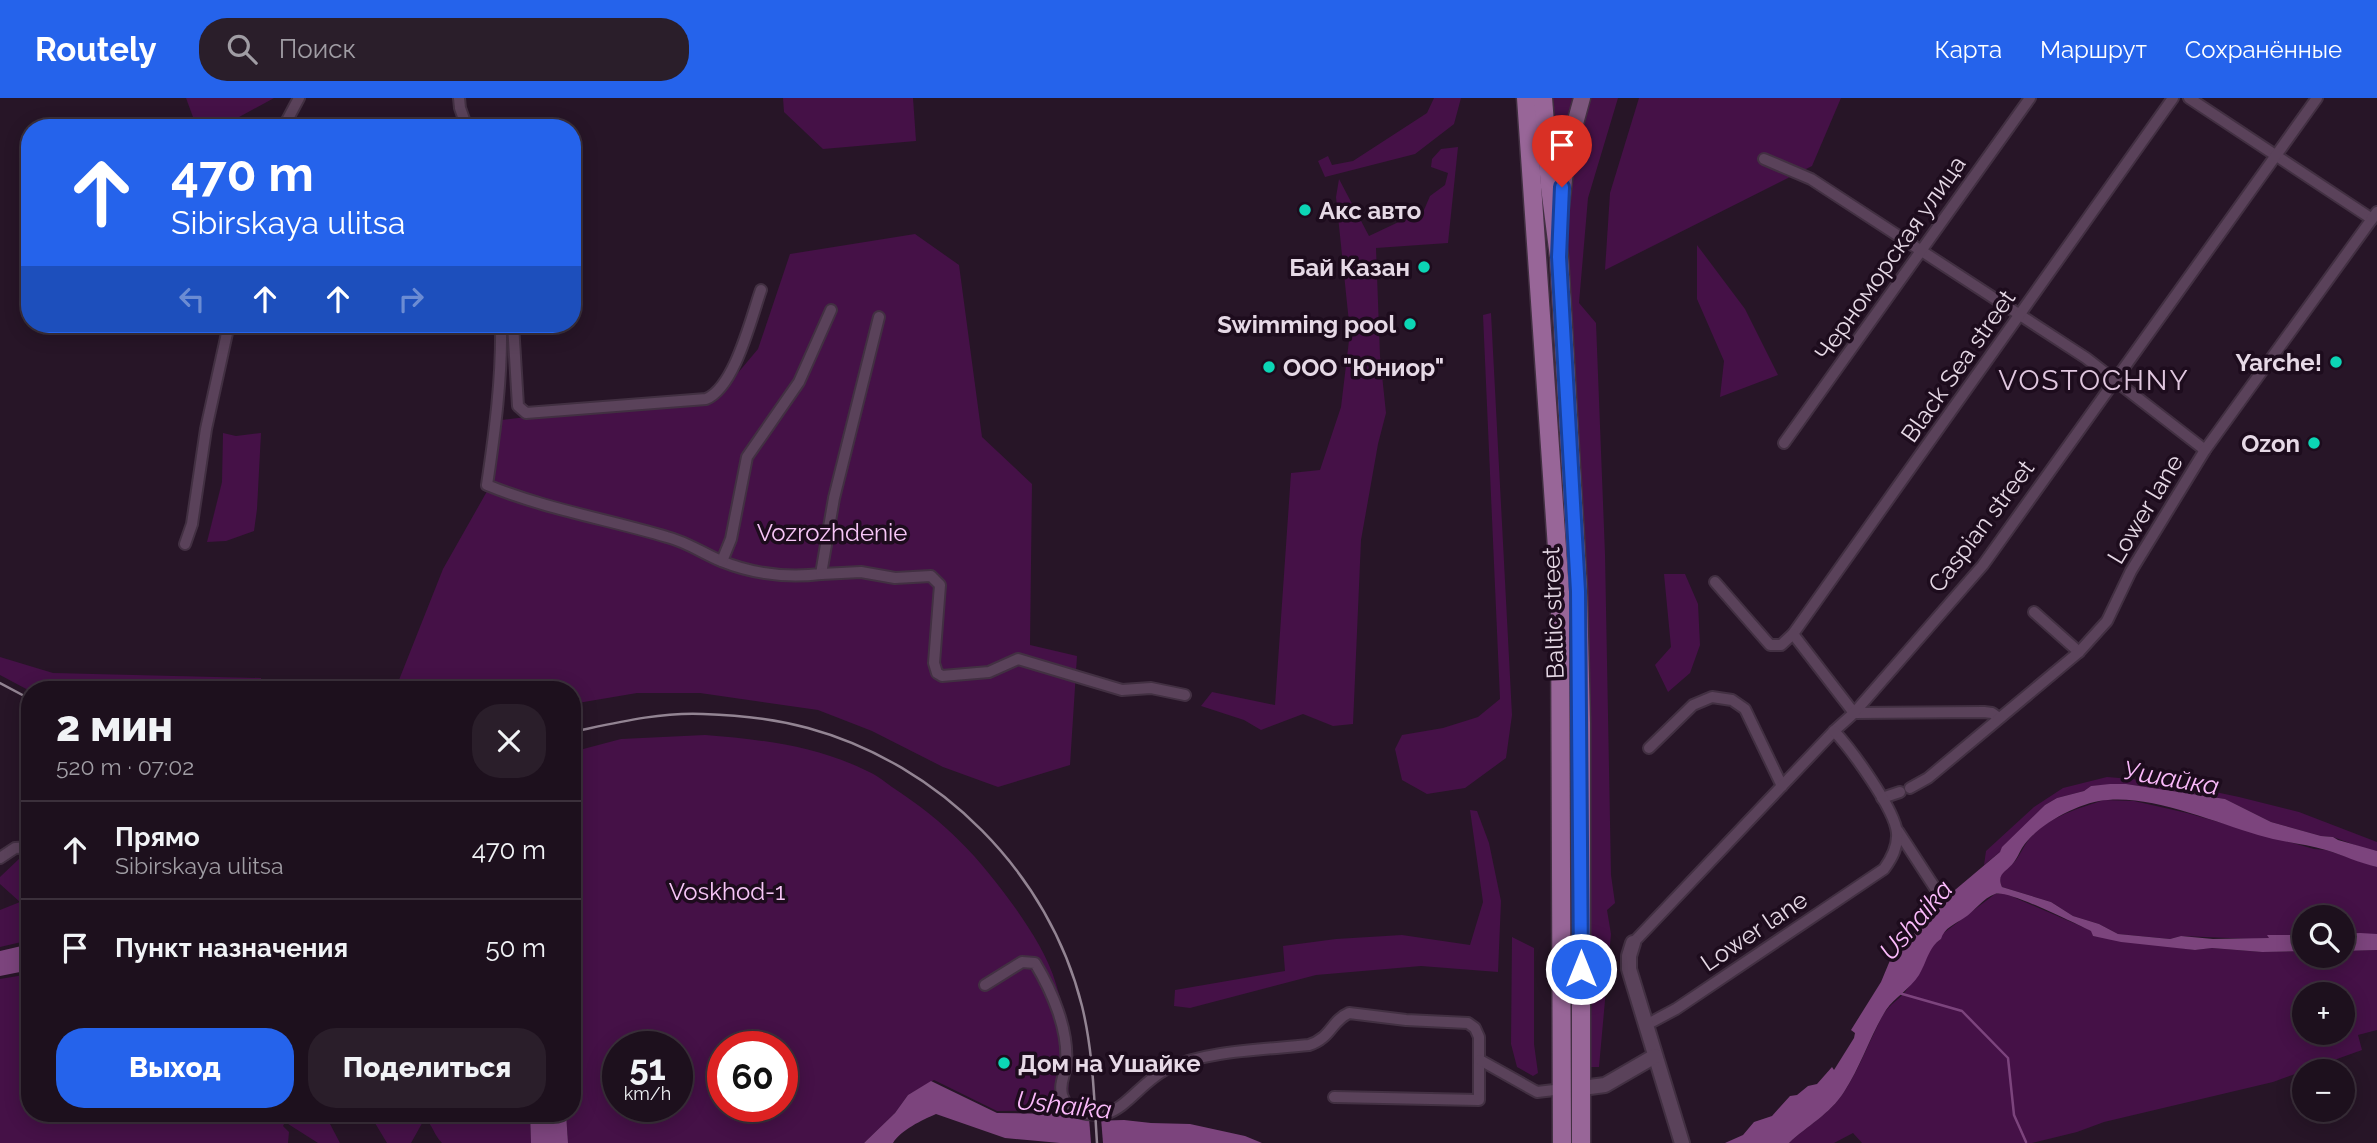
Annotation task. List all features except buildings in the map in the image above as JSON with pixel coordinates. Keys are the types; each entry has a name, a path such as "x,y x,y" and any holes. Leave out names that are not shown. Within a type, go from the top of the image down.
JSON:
{"main road":[{"name":"Baltic street","path":"1526,98 1560,592 1562,1135"},
{"name":"Baltic street","path":"1543,98 1559,257 1578,591 1581,1135"},
{"path":"1559,257 1562,187 1573,125 1582,98"}],"street":[{"path":"288,119 299,98"},
{"path":"459,98 464,119"},
{"name":"Черноморская улица","path":"1784,443 2030,98"},
{"name":"Black Sea street","path":"1715,582 1770,645 1781,645 1793,634 2173,98"},
{"path":"2189,98 2276,158 2375,216"},
{"name":"Caspian street","path":"1633,943 1854,713 1983,565 2276,158 2316,98"},
{"path":"1764,159 1811,179 2086,358 2205,450"},
{"name":"Lower lane","path":"1882,798 1928,778 2078,652 2107,621 2131,572 2205,450 2375,216"},
{"path":"514,333 518,406 526,413 706,398 719,391 734,365 761,290"},
{"path":"722,561 731,539 747,457 799,383 831,310"},
{"path":"821,574 834,498 879,317"},
{"path":"185,544 192,524 206,429 227,333"},
{"path":"501,333 496,422 487,485 523,500 686,542 722,561 767,574 798,577 862,572 895,578 931,576 940,585 934,663 937,673 942,676 989,672 1018,659 1122,690 1151,688 1185,695"},
{"path":"2034,612 2078,652"},
{"path":"1793,634 1854,713 1984,712 1999,718"},
{"path":"1650,748 1693,705 1712,697 1732,700 1745,709 1782,786"},
{"path":"1834,731 1851,748 1882,798 1896,828 1937,891"},
{"path":"1884,869 1895,853 1896,828"},
{"path":"0,858 15,848 21,848"},
{"name":"Lower lane","path":"1646,1025 1676,1009 1912,853"},
{"path":"1633,943 1629,969 1681,1140"},
{"path":"985,985 1022,962 1035,963 1050,988 1064,1037 1066,1065 1060,1081 1063,1098 1080,1113 1096,1115 1115,1110 1151,1077 1170,1068 1195,1060 1320,1042 1336,1022 1349,1013 1406,1020 1468,1023 1475,1028 1479,1037 1479,1100 1334,1097"},
{"path":"1581,1088 1605,1084 1655,1056"},
{"path":"1480,1060 1537,1091 1563,1089"}],"green space":[{"path":"186,98 274,98 236,119 194,119"},
{"path":"783,98 913,98 916,141 823,149 784,112"},
{"path":"1434,98 1461,98 1454,124 1415,154 1325,177 1318,161 1328,156 1332,165 1353,161 1427,113"},
{"path":"1553,98 1574,98 1554,181 1549,123 1555,123"},
{"path":"1585,98 1618,98 1588,198 1579,303 1596,323 1605,554 1611,875 1615,903 1607,910 1611,934 1599,1067 1590,1067 1592,978 1586,925 1563,266 1563,192"},
{"path":"1639,98 1841,98 1812,166 1605,270 1610,193"},
{"path":"1458,147 1448,243 1376,248 1380,356 1386,413 1361,540 1353,724 1333,726 1303,714 1261,730 1244,720 1201,706 1212,692 1275,705 1291,473 1320,470 1341,407 1350,332 1336,197 1339,179 1369,236 1424,210 1430,196 1445,185 1448,173 1431,167 1432,159 1441,149"},
{"name":"Vozrozhdenie","path":"915,234 959,265 982,437 1032,484 1030,645 1077,656 1070,765 998,787 943,767 872,731 818,710 700,693 637,693 581,702 581,681 399,681 443,569 490,486 501,420 721,393 758,349 790,254"},
{"path":"1697,245 1745,309 1778,375 1720,397 1724,361 1697,299"},
{"path":"1491,313 1512,715 1506,758 1465,788 1427,794 1402,780 1395,749 1402,735 1443,728 1478,717 1500,699 1483,315"},
{"path":"223,433 236,436 261,433 254,531 226,541 207,542 222,482"},
{"path":"1664,574 1685,574 1698,604 1700,645 1690,673 1668,692 1655,665 1671,647"},
{"path":"0,657 53,673 261,678 261,681 21,681 21,686 0,675"},
{"name":"Voskhod-1","path":"705,735 807,749 872,774 912,800 945,827 988,873 1028,927 1049,964 1056,984 1066,1031 1069,1062 1067,1110 997,1111 934,1080 908,1095 895,1113 864,1143 568,1143 567,1122 581,1122 581,750 621,739"},
{"path":"2107,777 2168,782 2299,812 2377,842 2377,851 2271,822 2225,799 2126,784 2091,786 2084,791 2057,798 2045,805 1984,865 1986,851 2034,807 2063,788"},
{"path":"2104,800 2134,801 2326,850 2377,867 2377,934 2355,934 2355,905 2292,905 2292,935 2268,935 2270,938 2253,939 2181,936 2170,939 2118,934 2099,924 2073,916 2051,902 2002,887 2002,874 2028,841 2046,824 2064,814"},
{"path":"1470,810 1477,811 1489,843 1501,901 1498,972 1421,966 1316,975 1190,1008 1174,1006 1175,990 1285,971 1283,946 1402,935 1470,945 1483,902"},
{"path":"20,858 21,942 0,947 0,910 20,902 0,884 0,877"},
{"path":"2004,893 2092,931 2093,936 2195,950 2212,948 2292,951 2292,968 2355,968 2355,951 2377,950 2377,1030 2358,1035 2362,1050 2337,1059 2292,1059 2292,1075 2273,1082 2104,1122 2032,1143 1862,1143 1853,1133 1834,1143 1789,1143 1825,1113 1844,1092 1883,1015 1908,988 1926,955 1941,939 1941,935 1995,894"},
{"path":"1512,937 1534,948 1534,1044 1538,1073 1533,1076 1517,1067 1511,1044"},
{"path":"21,976 21,1122 285,1122 283,1126 289,1132 288,1143 0,1143 0,979"},
{"path":"285,1122 329,1122 340,1143 318,1143"},
{"path":"374,1122 423,1122 411,1143 387,1143"},
{"path":"428,1122 530,1122 531,1143 442,1143"}],"shaded area":[{"path":"2126,784 2225,799 2271,822 2377,851 2377,867 2326,850 2267,837 2184,811 2145,802 2097,801 2073,810 2048,823 2029,839 2001,876 2002,887 2051,902 2073,916 2099,924 2118,934 2170,939 2181,936 2213,939 2292,935 2292,951 2212,948 2195,950 2121,942 2093,936 2091,931 2042,908 2013,897 1995,894 1942,935 1915,980 1886,1010 1850,1082 1825,1113 1789,1143 1725,1143 1743,1135 1754,1122 1772,1116 1790,1096 1817,1084 1832,1067 1834,1070 1854,1038 1855,1033 1851,1030 1881,982 1891,958 1949,895 2000,852 2045,805 2091,786"},
{"path":"2355,933 2377,934 2377,950 2355,951"},
{"path":"21,946 21,972 0,976 0,951"},
{"path":"931,1081 997,1113 1066,1114 1090,1121 1190,1124 1245,1136 1262,1143 1060,1143 1005,1138 936,1114 906,1130 893,1143 864,1143 895,1113 908,1095"},
{"path":"530,1122 567,1122 568,1143 531,1143"}],"pier":[{"path":"1089,1118 1101,1118 1103,1143 1091,1143"}],"waterway":[{"path":"1899,993 1962,1011 2008,1058 2014,1115 2026,1142"}],"railway":[{"path":"0,683 21,694"},
{"path":"581,730 637,719 687,714 743,716 782,722 856,745 902,768 944,797 982,831 1016,869 1044,912 1066,957 1082,1006 1089,1040 1097,1143"}],"place":[{"name":"Акс авто","path":"1305,210"},
{"name":"Бай Казан","path":"1424,267"},
{"name":"Swimming pool","path":"1410,324"},
{"name":"Yarche!","path":"2336,362"},
{"name":"ООО \"Юниор\"","path":"1269,367"},
{"name":"Ozon","path":"2314,443"},
{"name":"Дом на Ушайке","path":"1004,1063"}],"district":[{"name":"VOSTOCHNY","path":"2094,380"}],"route":[{"path":"1562,187 1559,257 1578,591 1581,969"}],"water label":[{"name":"Ушайка","path":"2171,778"},
{"name":"Ushaika","path":"1916,920"},
{"name":"Ushaika","path":"1064,1105"}]}
